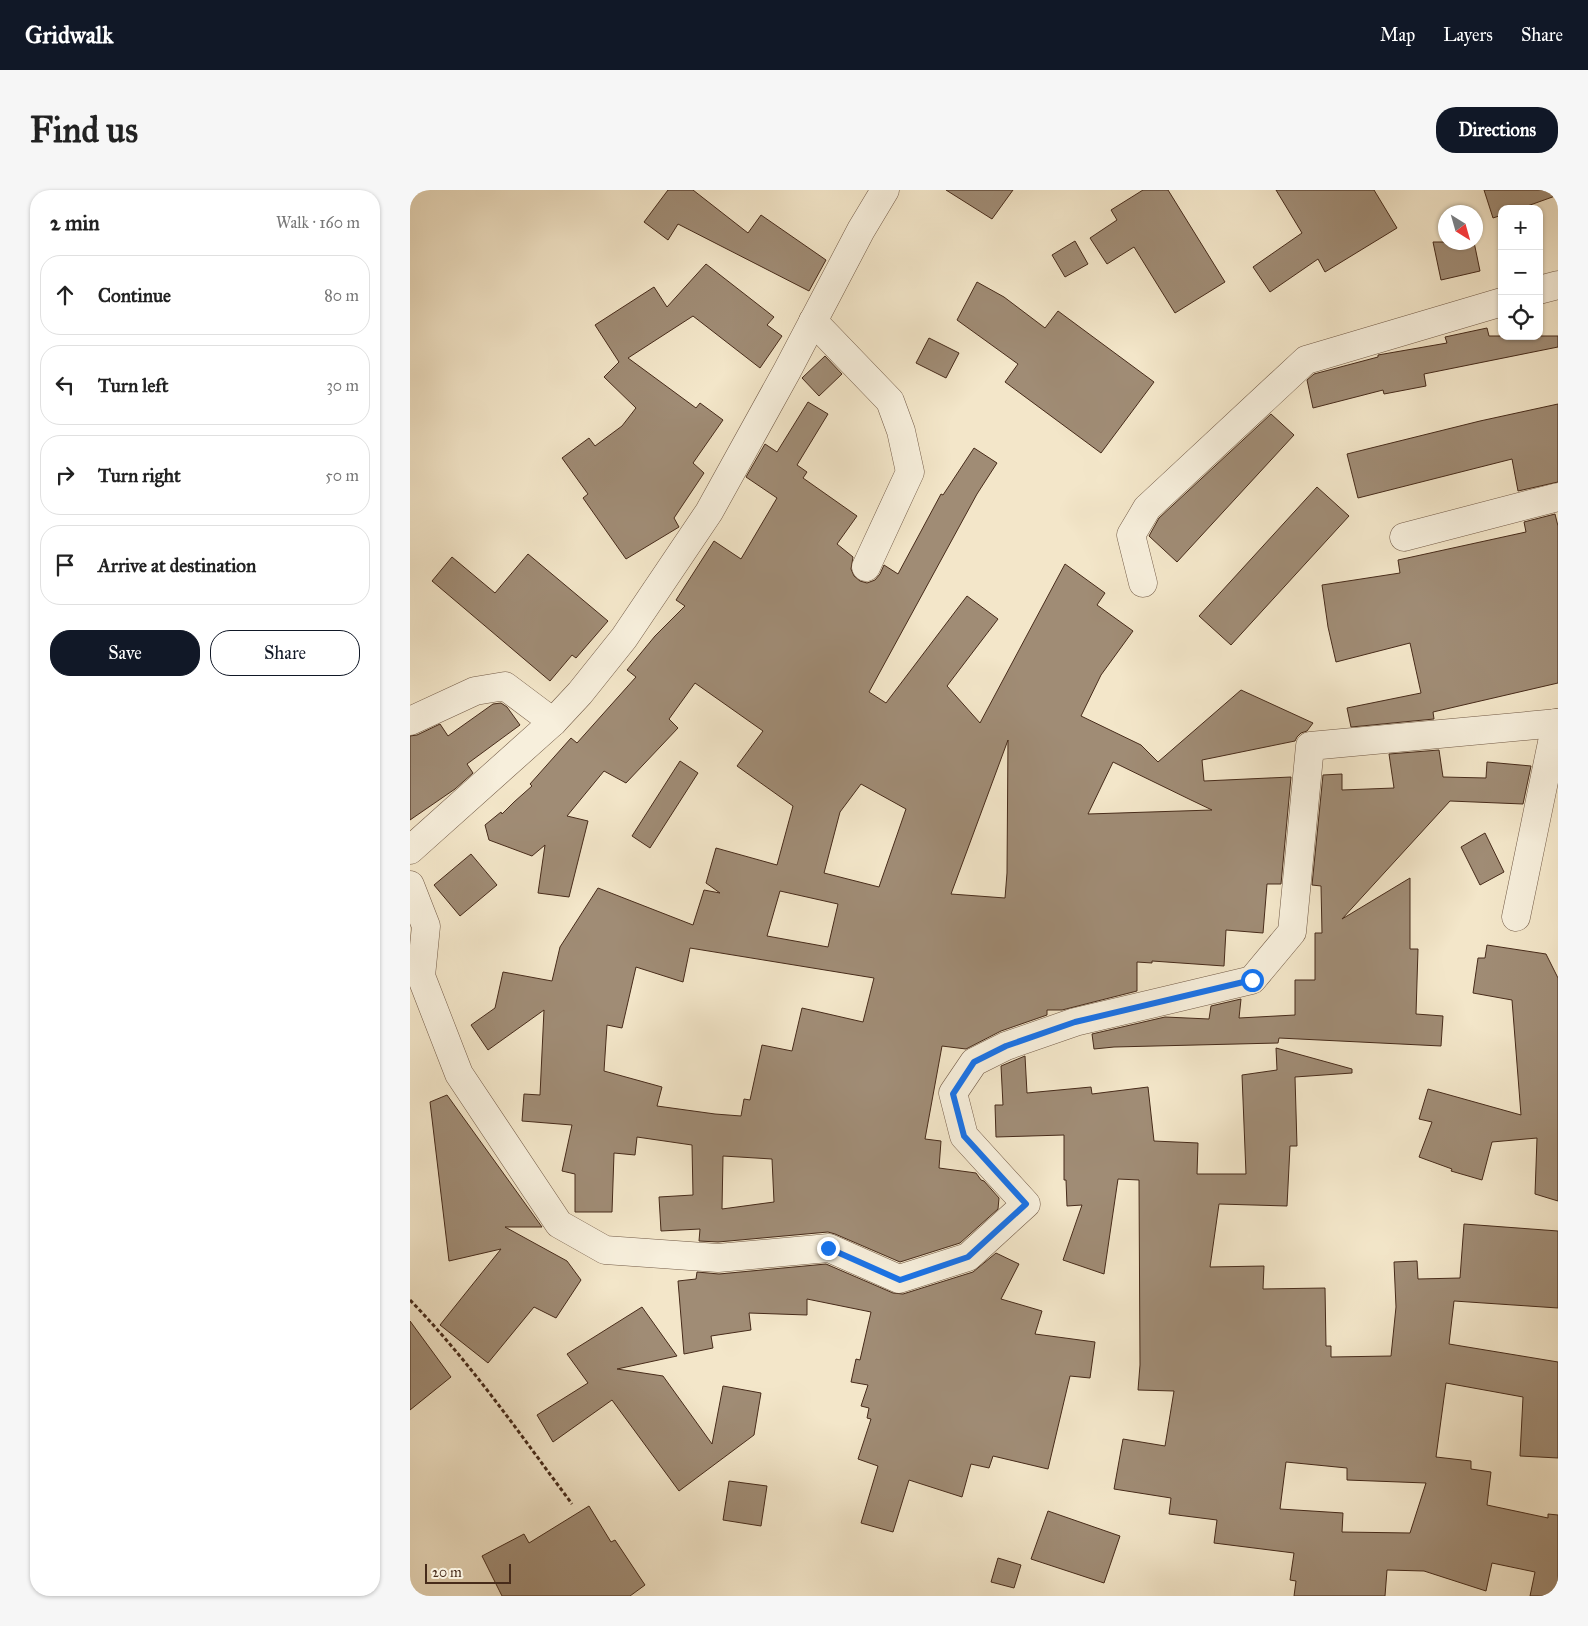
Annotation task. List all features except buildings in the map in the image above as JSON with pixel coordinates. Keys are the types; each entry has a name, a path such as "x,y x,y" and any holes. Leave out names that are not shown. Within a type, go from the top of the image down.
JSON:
{"street":[{"path":"410,850 552,722 580,693 624,638 709,512 787,371 861,230 885,190"},
{"path":"1543,289 1558,285"},
{"path":"1143,583 1131,535 1147,508 1306,360 1498,303"},
{"path":"813,321 890,401 901,431 910,472 866,567"},
{"path":"1404,537 1558,497"},
{"path":"410,721 475,691 505,686 552,722"},
{"path":"410,885 426,926 421,976 459,1074 559,1224 605,1250 718,1258 828,1248 900,1280 968,1257 1026,1204 964,1136 953,1094 974,1062 1006,1046 1075,1022 1252,980 1292,932 1310,746 1557,723 1516,917"}],"path":[{"path":"410,1300 443,1337 503,1412 572,1504"}],"route":[{"path":"828,1248 900,1280 968,1257 1026,1204 964,1136 953,1094 974,1062 1006,1046 1075,1022 1252,980"}]}
